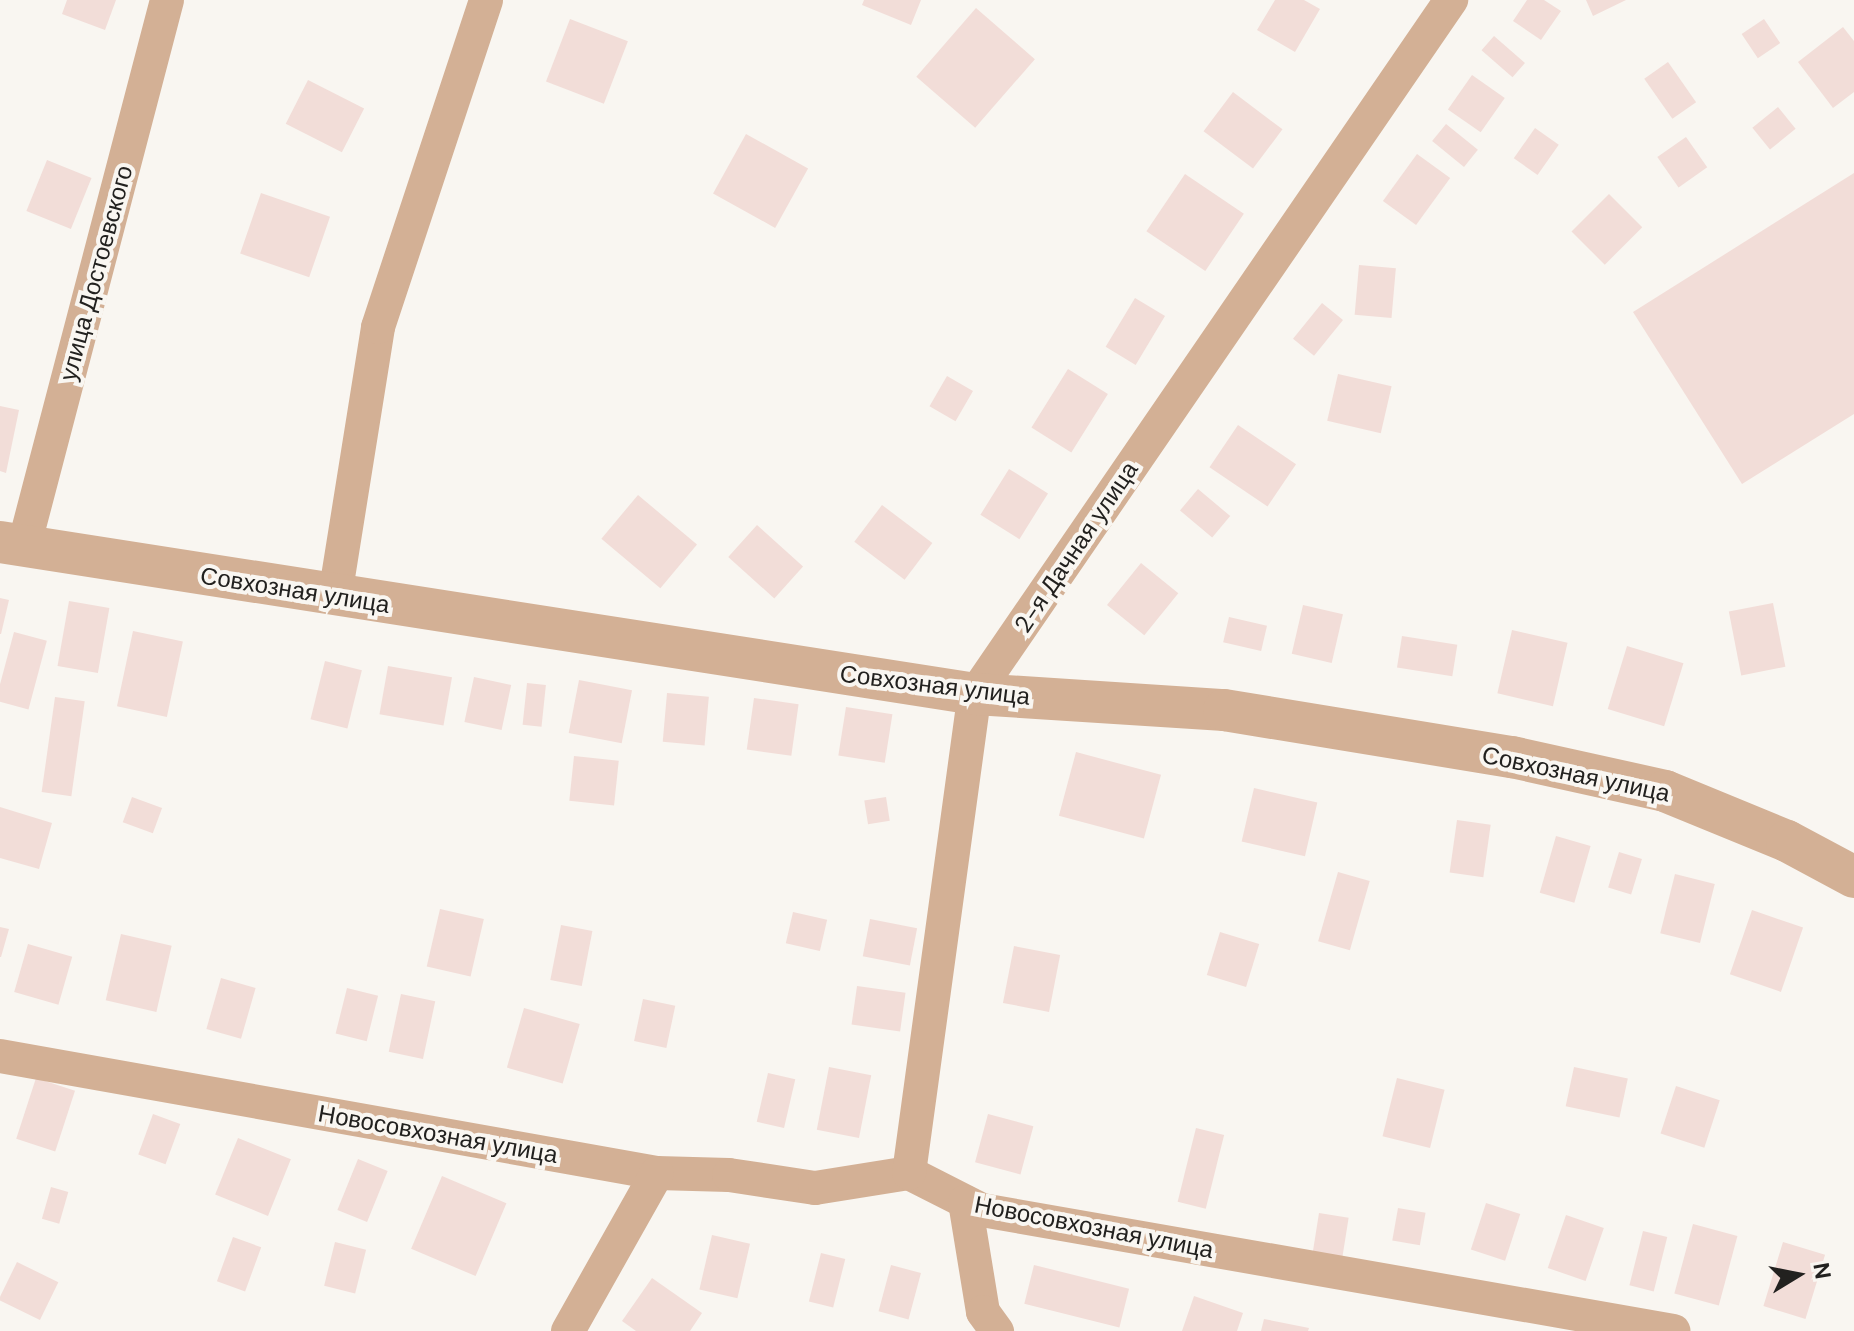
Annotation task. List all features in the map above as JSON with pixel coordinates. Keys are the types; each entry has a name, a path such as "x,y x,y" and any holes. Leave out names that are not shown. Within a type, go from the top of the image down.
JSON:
{"street":[{"name":"улица Достоевского","path":"12,544 167,0"},
{"path":"335,596 378,327 486,0"},
{"name":"2-я Дачная улица","path":"909,1173 975,694 1451,0"},
{"name":"Совхозная улица","path":"12,544 975,694 1224,710 1512,757 1665,791 1854,877"},
{"name":"Новосовхозная улица","path":"0,1056 657,1173 729,1175 815,1188 909,1173 982,1210 1674,1331"},
{"path":"568,1331 657,1173"},
{"path":"965,1202 983,1312 997,1331"}],"building":[{"path":"67,0 116,0 105,30 62,14"},
{"path":"864,0 921,0 911,25 862,5"},
{"path":"1275,0 1304,0 1320,9 1295,52 1257,30"},
{"path":"1527,0 1544,0 1561,11 1541,40 1513,21"},
{"path":"1586,0 1626,0 1593,16"},
{"path":"976,8 1035,59 975,128 916,77"},
{"path":"570,19 628,41 604,104 546,82"},
{"path":"1764,19 1780,43 1758,58 1742,34"},
{"path":"1843,27 1854,41 1854,92 1833,108 1798,62"},
{"path":"1494,36 1525,63 1512,77 1482,50"},
{"path":"1668,62 1696,102 1672,119 1644,79"},
{"path":"1472,75 1505,98 1481,132 1448,109"},
{"path":"308,80 364,109 342,152 286,124"},
{"path":"1233,92 1283,129 1253,168 1204,131"},
{"path":"1778,107 1796,129 1770,150 1752,128"},
{"path":"1446,124 1478,150 1464,167 1432,141"},
{"path":"1535,128 1559,145 1538,175 1514,158"},
{"path":"746,134 808,168 775,228 713,193"},
{"path":"1686,137 1707,167 1679,187 1657,157"},
{"path":"1417,154 1450,178 1416,225 1383,201"},
{"path":"47,160 92,178 71,229 26,211"},
{"path":"1854,173 1854,414 1742,484 1633,312"},
{"path":"1185,174 1244,214 1205,271 1146,231"},
{"path":"261,193 330,217 309,277 240,254"},
{"path":"1609,194 1642,227 1605,265 1572,231"},
{"path":"1359,265 1396,268 1392,318 1355,315"},
{"path":"1135,298 1165,316 1136,365 1106,347"},
{"path":"1322,303 1343,320 1314,356 1293,339"},
{"path":"1068,369 1108,394 1071,452 1031,428"},
{"path":"1338,374 1392,386 1381,433 1327,421"},
{"path":"947,376 973,391 955,421 930,406"},
{"path":"0,406 19,410 6,473 0,471"},
{"path":"1238,425 1296,464 1268,506 1209,467"},
{"path":"1009,469 1048,493 1019,539 980,515"},
{"path":"1198,489 1230,516 1212,537 1180,510"},
{"path":"638,495 697,544 660,588 601,539"},
{"path":"882,505 932,543 905,580 854,542"},
{"path":"757,525 803,566 774,598 728,557"},
{"path":"1141,563 1178,593 1144,635 1107,605"},
{"path":"0,598 9,600 1,634 0,634"},
{"path":"69,601 109,608 98,673 58,666"},
{"path":"1773,603 1785,667 1741,675 1729,612"},
{"path":"1303,605 1343,614 1332,663 1292,654"},
{"path":"1229,617 1267,626 1261,651 1223,642"},
{"path":"1512,630 1568,643 1553,706 1497,693"},
{"path":"133,631 183,642 167,717 117,706"},
{"path":"14,632 47,641 28,709 0,702 0,684"},
{"path":"1402,636 1457,645 1452,676 1397,668"},
{"path":"1627,646 1683,663 1664,726 1608,709"},
{"path":"325,661 362,670 347,728 310,719"},
{"path":"388,666 452,677 444,726 379,714"},
{"path":"474,677 511,685 502,730 464,722"},
{"path":"579,680 632,690 622,743 569,733"},
{"path":"527,683 546,685 542,727 523,725"},
{"path":"667,693 709,697 705,745 663,742"},
{"path":"55,697 85,701 71,796 42,792"},
{"path":"754,698 799,704 791,756 747,749"},
{"path":"846,707 892,714 885,763 838,755"},
{"path":"1076,752 1161,775 1144,839 1059,816"},
{"path":"574,756 619,761 614,805 569,801"},
{"path":"1254,788 1317,803 1305,856 1242,842"},
{"path":"132,797 162,808 153,833 123,822"},
{"path":"886,797 890,821 868,824 864,800"},
{"path":"0,807 52,823 39,869 0,858"},
{"path":"1457,820 1491,825 1483,877 1450,872"},
{"path":"1556,836 1591,846 1574,903 1540,893"},
{"path":"1619,852 1642,859 1631,894 1608,887"},
{"path":"1338,872 1370,881 1350,950 1318,941"},
{"path":"1675,874 1715,884 1700,943 1660,933"},
{"path":"440,909 484,919 471,977 427,966"},
{"path":"1752,910 1803,928 1781,992 1730,974"},
{"path":"793,912 827,920 820,951 786,943"},
{"path":"870,919 917,928 910,965 863,956"},
{"path":"561,925 592,931 582,986 550,980"},
{"path":"0,927 9,929 1,957 0,957"},
{"path":"1220,932 1259,944 1246,987 1207,975"},
{"path":"121,934 172,946 156,1012 106,1000"},
{"path":"28,944 72,957 58,1005 14,992"},
{"path":"1014,946 1060,955 1049,1012 1003,1003"},
{"path":"221,978 256,988 241,1039 206,1029"},
{"path":"857,986 906,993 900,1031 852,1025"},
{"path":"347,988 378,996 367,1041 336,1034"},
{"path":"401,994 435,1001 423,1059 389,1052"},
{"path":"643,999 675,1006 666,1048 634,1041"},
{"path":"524,1008 580,1024 563,1084 507,1068"},
{"path":"829,1067 871,1075 859,1138 817,1130"},
{"path":"1574,1067 1628,1078 1619,1118 1566,1106"},
{"path":"768,1073 795,1079 784,1128 757,1122"},
{"path":"36,1078 75,1091 55,1152 16,1139"},
{"path":"1397,1078 1445,1090 1430,1148 1382,1136"},
{"path":"1676,1086 1720,1100 1704,1148 1661,1134"},
{"path":"153,1114 180,1124 166,1164 138,1154"},
{"path":"988,1114 1033,1126 1020,1174 975,1162"},
{"path":"1196,1128 1224,1135 1206,1209 1178,1202"},
{"path":"238,1138 291,1159 268,1216 215,1195"},
{"path":"358,1159 388,1171 367,1222 337,1210"},
{"path":"442,1176 506,1203 476,1276 411,1249"},
{"path":"51,1187 68,1192 59,1224 42,1219"},
{"path":"1486,1203 1520,1214 1505,1261 1471,1250"},
{"path":"1398,1208 1426,1213 1420,1245 1392,1240"},
{"path":"1319,1213 1349,1218 1342,1258 1313,1253"},
{"path":"1566,1215 1604,1228 1586,1281 1548,1268"},
{"path":"1693,1224 1737,1236 1719,1305 1674,1294"},
{"path":"1643,1231 1667,1237 1654,1291 1629,1285"},
{"path":"712,1235 750,1244 737,1298 699,1290"},
{"path":"233,1237 261,1247 245,1291 217,1281"},
{"path":"335,1242 366,1250 355,1293 324,1286"},
{"path":"1783,1242 1825,1255 1805,1319 1763,1306"},
{"path":"821,1253 845,1259 833,1308 809,1302"},
{"path":"17,1262 58,1282 40,1320 0,1300"},
{"path":"891,1265 921,1273 909,1319 879,1311"},
{"path":"1034,1265 1129,1289 1119,1328 1024,1304"},
{"path":"652,1278 702,1313 690,1331 636,1331 622,1321"},
{"path":"1194,1296 1243,1313 1237,1331 1182,1331"},
{"path":"1264,1319 1309,1328 1308,1331 1261,1331"}]}
